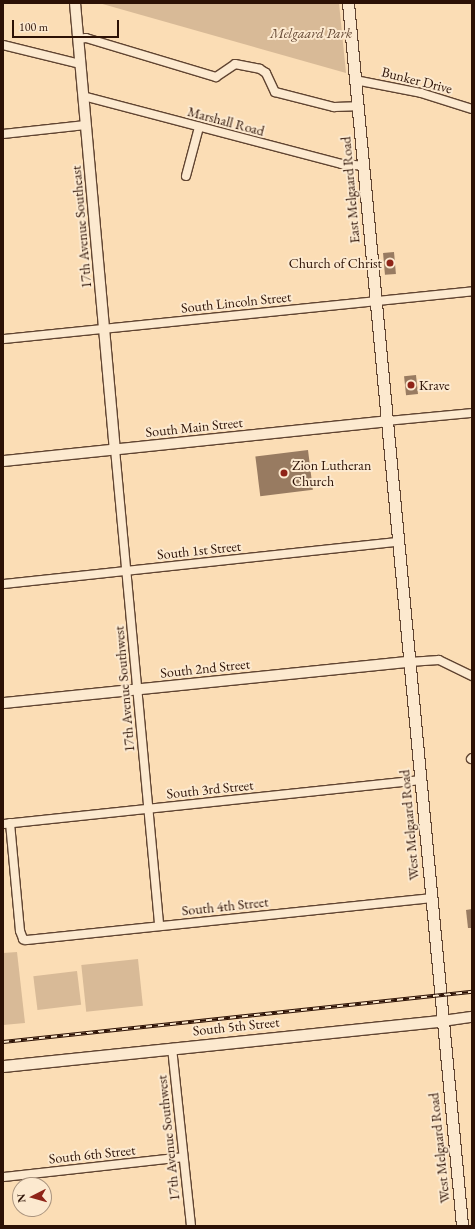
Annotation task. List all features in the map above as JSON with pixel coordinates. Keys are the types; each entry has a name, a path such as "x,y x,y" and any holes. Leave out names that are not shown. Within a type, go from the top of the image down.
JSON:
{"main road":[{"name":"East Melgaard Road","path":"348,3 387,421"},
{"name":"West Melgaard Road","path":"387,421 462,1226"},
{"name":"South 5th Street","path":"3,1066 442,1021"}],"street":[{"name":"17th Avenue Southeast","path":"75,3 115,449"},
{"path":"78,39 86,38 216,77 235,64 260,69 266,73 275,92 334,107 357,106"},
{"path":"3,45 80,64"},
{"name":"Bunker Drive","path":"355,80 421,93 472,109"},
{"name":"Marshall Road","path":"83,96 342,164 363,166"},
{"path":"3,134 86,125"},
{"path":"186,176 199,127"},
{"name":"South Lincoln Street","path":"3,339 472,291"},
{"path":"387,421 472,413"},
{"name":"South Main Street","path":"3,461 387,421"},
{"name":"17th Avenue Southwest","path":"115,449 159,925"},
{"name":"South 1st Street","path":"3,584 398,542"},
{"path":"409,662 439,660 472,676"},
{"name":"South 2nd Street","path":"3,703 137,688 409,662"},
{"name":"South 3rd Street","path":"6,823 420,780"},
{"name":"South 4th Street","path":"6,823 23,939 431,898"},
{"name":"South 5th Street","path":"442,1021 472,1017"},
{"name":"17th Avenue Southwest","path":"172,1048 191,1226"},
{"name":"South 6th Street","path":"3,1177 184,1157"}],"green space":[{"name":"Melgaard Park","path":"99,3 339,3 346,73"},
{"path":"17,952 25,1023 3,1025 3,953"},
{"path":"138,959 143,1006 86,1012 81,965"},
{"path":"77,971 81,1005 37,1010 33,976"}],"building":[{"name":"Church of Christ","path":"394,252 396,274 385,275 383,253"},
{"name":"Krave","path":"416,375 418,394 406,395 404,376"},
{"name":"Zion Lutheran Church","path":"308,450 313,490 260,496 255,456"},
{"path":"472,909 472,928 468,928 466,910"}],"railway":[{"path":"3,1042 472,992"}],"place":[{"name":"Church of Christ","path":"390,263"},
{"name":"Krave","path":"411,385"},
{"name":"Zion Lutheran Church","path":"284,473"}]}
